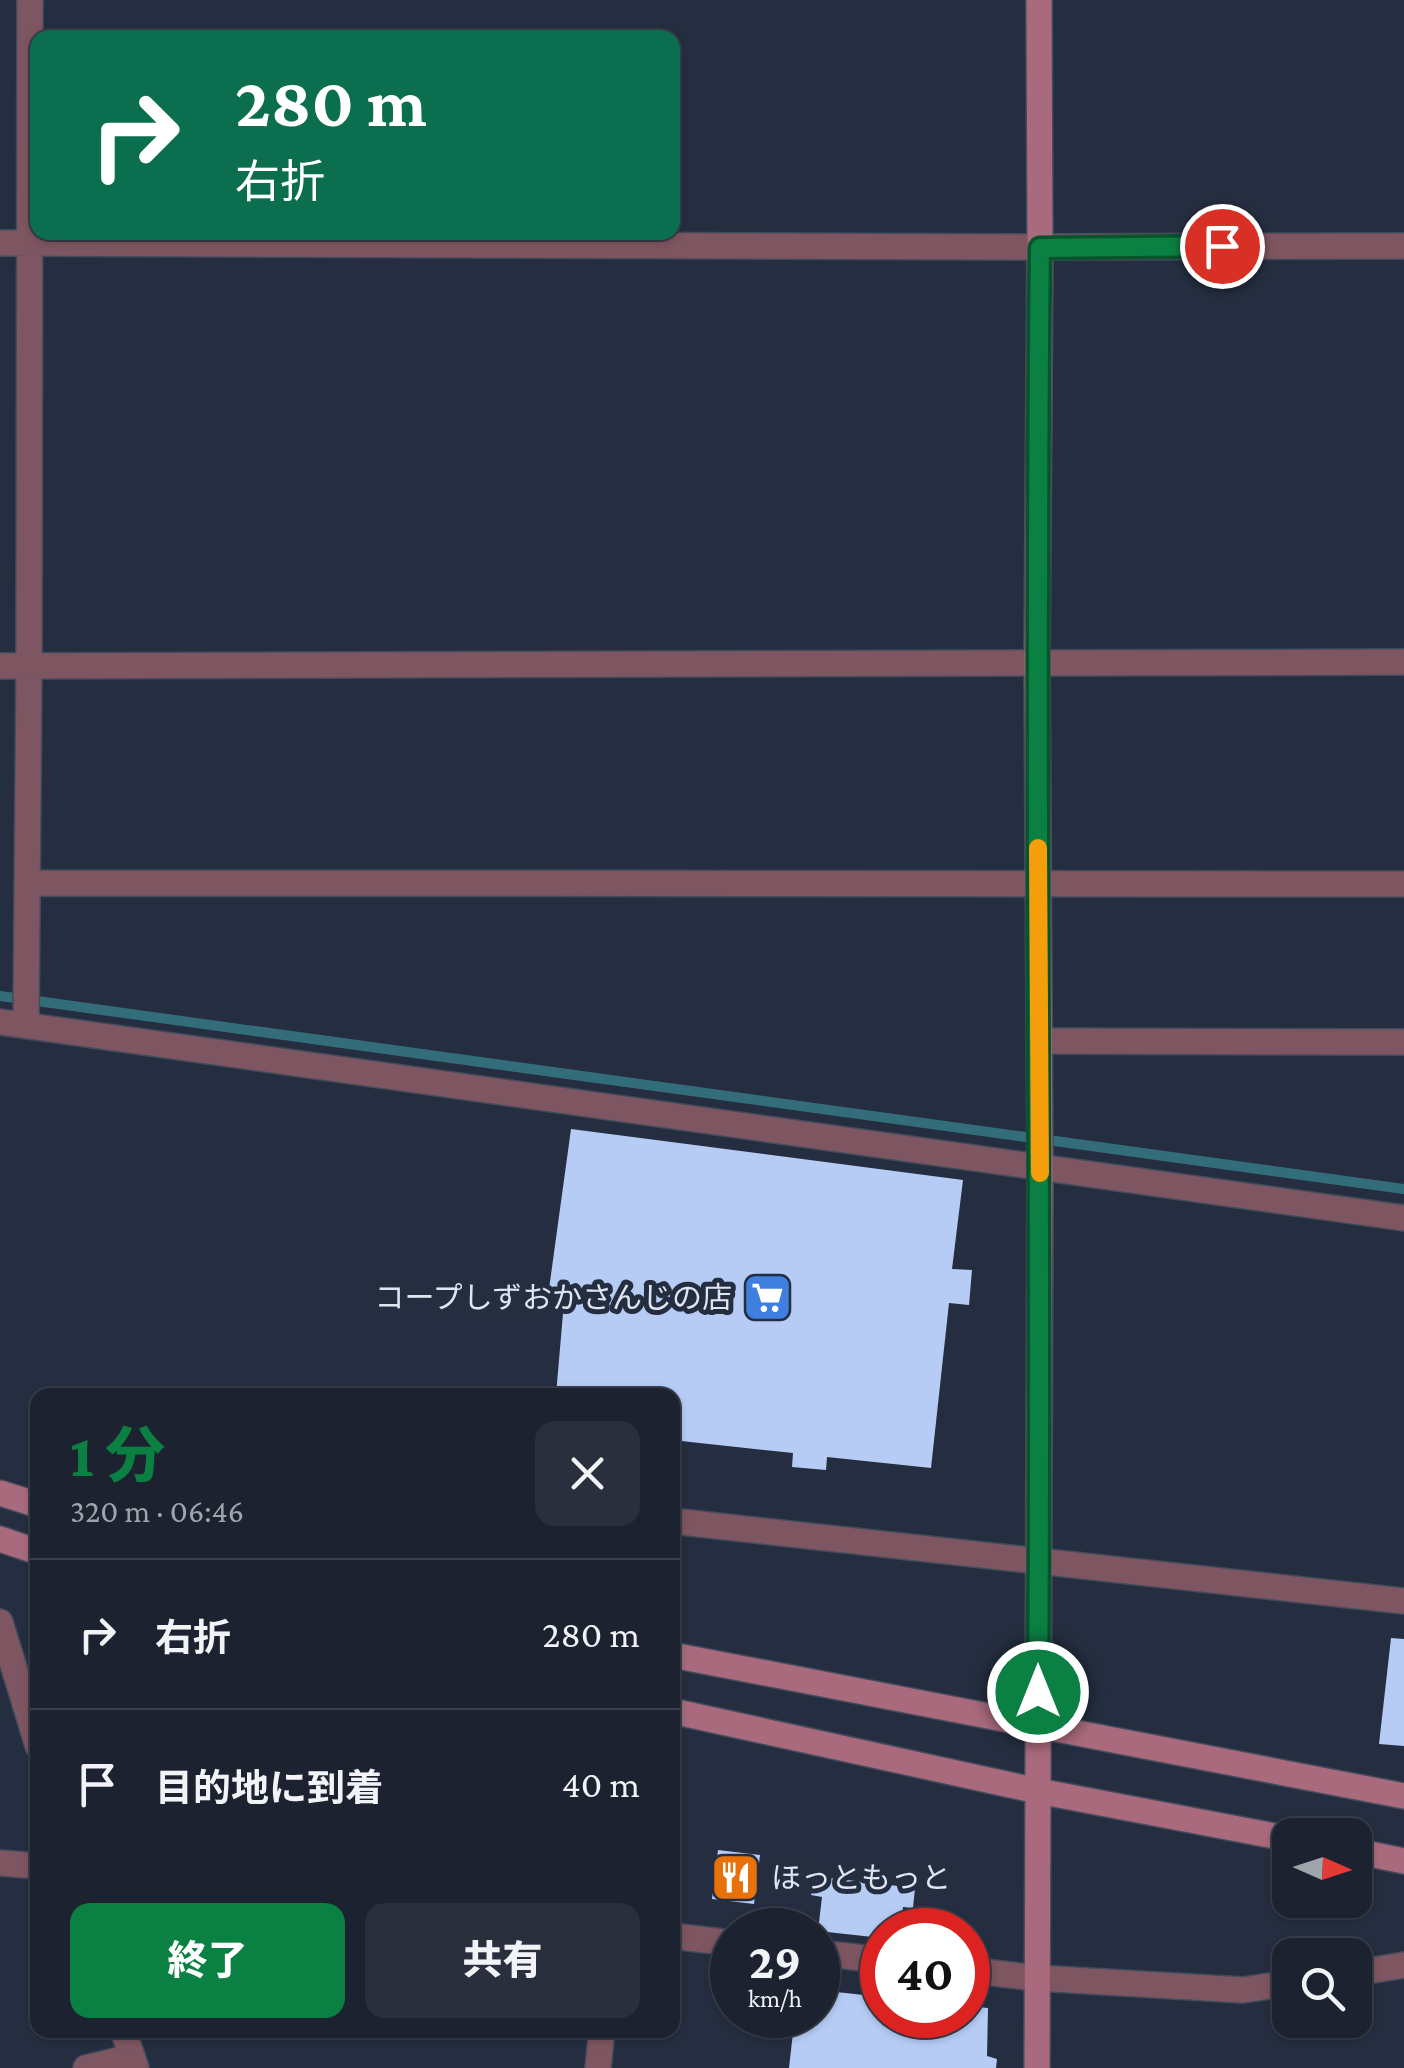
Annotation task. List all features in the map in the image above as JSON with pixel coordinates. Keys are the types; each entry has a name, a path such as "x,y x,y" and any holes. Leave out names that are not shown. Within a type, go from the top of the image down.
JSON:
{"street":[{"path":"26,1024 30,0"},
{"path":"1037,2068 1039,0"},
{"path":"0,244 1404,246"},
{"path":"0,666 1404,662"},
{"path":"27,883 1404,884"},
{"path":"0,961 26,965"},
{"path":"0,1022 1404,1218"},
{"path":"1040,1041 1404,1042"},
{"path":"0,1492 30,1501"},
{"path":"680,1522 1404,1601"},
{"path":"0,1539 30,1549"},
{"path":"0,1622 30,1720"},
{"path":"680,1658 1404,1796"},
{"path":"680,1713 1038,1791 1272,1836"},
{"path":"1372,1854 1404,1861"},
{"path":"0,1863 30,1865"},
{"path":"680,1937 710,1940"},
{"path":"1372,1970 1404,1965"},
{"path":"990,1973 1243,1990 1272,1986"},
{"path":"86,2068 133,2062 126,2038"},
{"path":"598,2068 601,2038"}],"building":[{"name":"コープしずおかさんじの店","path":"571,1129 963,1180 952,1269 972,1270 969,1305 949,1303 931,1468 827,1457 826,1470 792,1467 793,1453 680,1441 680,1388 557,1388 565,1290 549,1289"},
{"path":"1391,1638 1404,1639 1404,1746 1379,1744"},
{"name":"ほっともっと","path":"718,1850 760,1855 754,1904 712,1899"},
{"path":"813,1876 915,1888 913,1908 860,1908 860,1936 840,1933 840,1908 821,1908 822,1897 811,1895"},
{"path":"840,1992 860,1995 860,2038 987,2038 987,2056 997,2059 996,2068 789,2068 792,2038 840,2038"}],"waterway":[{"path":"0,996 1404,1189"}],"slow traffic":[{"path":"1038,848 1040,1173"}],"place":[{"name":"コープしずおかさんじの店","path":"767,1297"},
{"name":"ほっともっと","path":"736,1877"}],"route":[{"path":"1038,1692 1040,1168 1036,662 1040,248 1222,246"}]}
